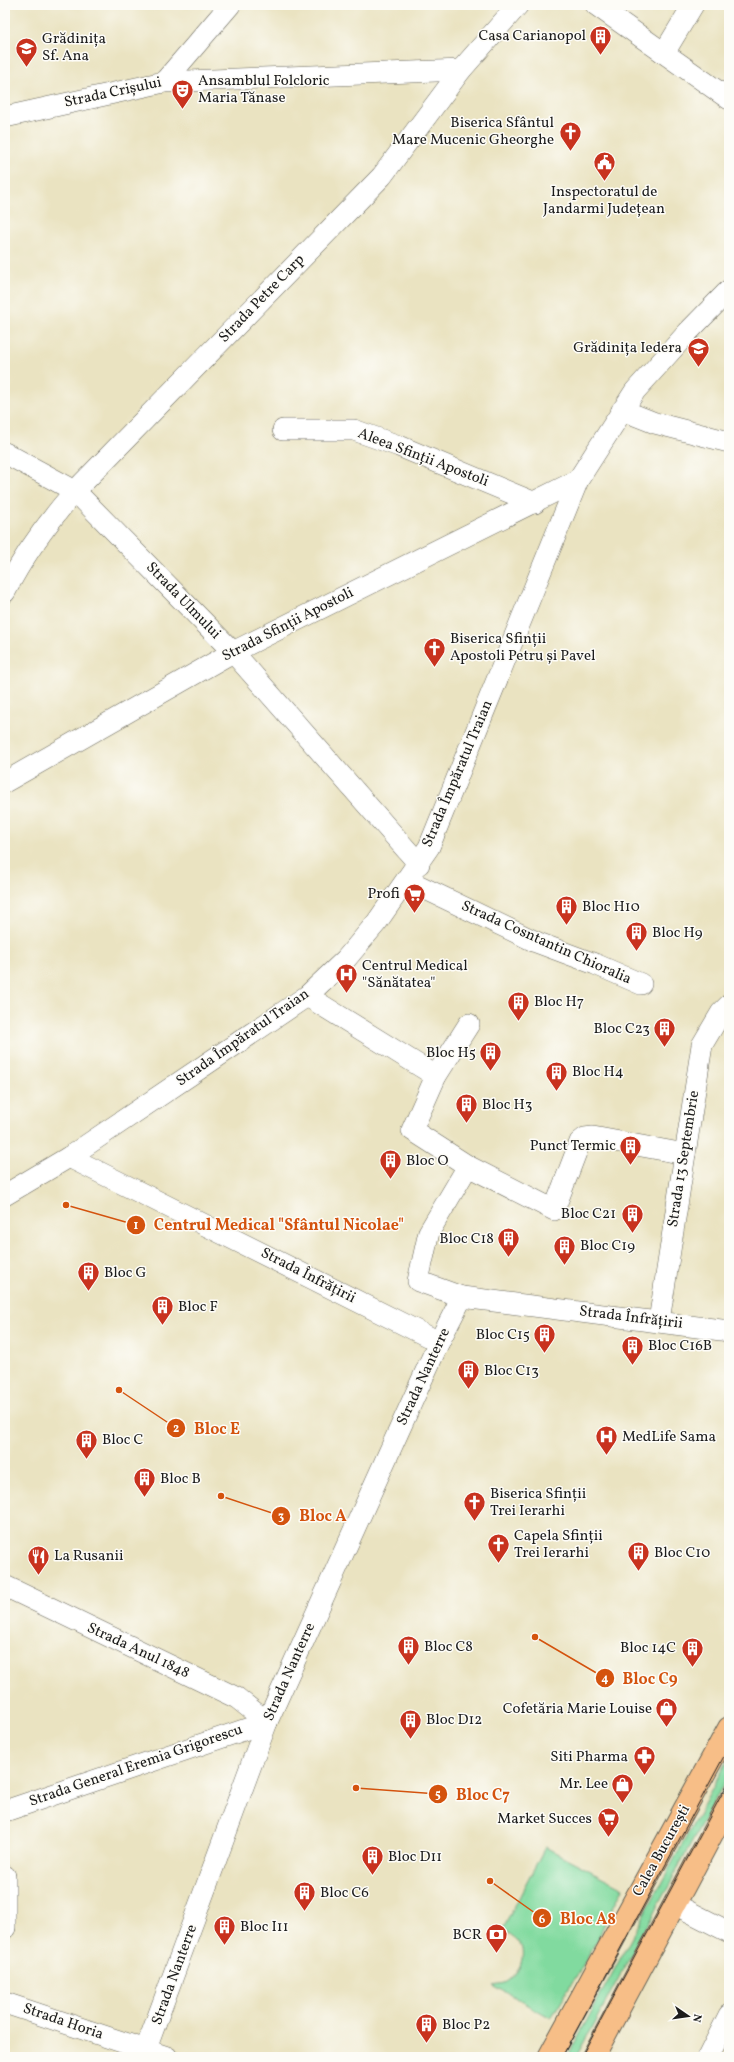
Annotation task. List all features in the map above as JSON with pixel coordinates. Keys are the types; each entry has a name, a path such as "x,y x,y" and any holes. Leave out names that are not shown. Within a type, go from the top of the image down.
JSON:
{"main road":[{"name":"Calea București","path":"549,2057 729,1728"},
{"path":"593,2057 729,1802"}],"street":[{"path":"164,82 230,5"},
{"name":"Strada Petre Carp","path":"5,592 32,544 75,491 382,176 461,70 518,5"},
{"path":"596,5 729,99"},
{"path":"664,53 693,5"},
{"name":"Strada Crișului","path":"5,117 164,82 461,70"},
{"name":"Strada Împăratul Traian","path":"5,1195 69,1156 308,996 346,959 377,922 413,872 439,824 578,480 622,410 636,391 688,332 729,290"},
{"path":"622,410 655,423 729,442"},
{"name":"Aleea Sfinții Apostoli","path":"283,430 354,430 399,446 535,502"},
{"name":"Strada Ulmului","path":"5,453 75,491 233,652 413,872"},
{"name":"Strada Sfinții Apostoli","path":"5,782 233,652 578,480"},
{"name":"Strada Cosntantin Chioralia","path":"413,872 536,942 595,964 641,984"},
{"path":"308,996 436,1076"},
{"name":"Strada 13 Septembrie","path":"659,1321 702,1045 712,1026 729,1005"},
{"path":"469,1024 436,1076 412,1130 468,1166 554,1210 580,1142 586,1138 593,1137 685,1154"},
{"name":"Strada Înfrățirii","path":"69,1156 439,1342"},
{"name":"Strada Înfrățirii","path":"468,1166 429,1232 418,1281 462,1297 729,1331"},
{"name":"Strada Nanterre","path":"145,2054 267,1722 439,1342 462,1297"},
{"name":"Strada Anul 1848","path":"5,1586 237,1698 267,1722"},
{"name":"Strada General Eremia Grigorescu","path":"5,1811 267,1722"},
{"path":"5,1876 5,1928"},
{"path":"674,1904 729,1932"},
{"name":"Strada Horia","path":"5,2002 145,2054 166,2057"},
{"path":"708,2057 729,2015"}],"green space":[{"path":"729,1758 729,1774 576,2057 567,2057"},
{"path":"545,1847 623,1888 588,1957 551,2018 493,1985 505,1983 510,1980 520,1966 522,1960 522,1949 520,1944 503,1929"}],"tram line":[{"path":"562,2057 729,1747"},
{"path":"581,2057 729,1781"}],"place":[{"name":"Casa Carianopol","path":"601,56"},
{"name":"Grădinița Sf. Ana","path":"26,68"},
{"name":"Ansamblul Folcloric Maria Tănase","path":"183,110"},
{"name":"Biserica Sfântul Mare Mucenic Gheorghe","path":"570,152"},
{"name":"Inspectoratul de Jandarmi Județean","path":"604,182"},
{"name":"Grădinița Iedera","path":"698,368"},
{"name":"Biserica Sfinții Apostoli Petru și Pavel","path":"434,668"},
{"name":"Profi","path":"415,914"},
{"name":"Bloc H10","path":"567,926"},
{"name":"Bloc H9","path":"637,952"},
{"name":"Centrul Medical \"Sănătatea\"","path":"346,994"},
{"name":"Bloc H7","path":"519,1022"},
{"name":"Bloc C23","path":"665,1048"},
{"name":"Bloc H5","path":"491,1072"},
{"name":"Bloc H4","path":"557,1092"},
{"name":"Bloc H3","path":"466,1124"},
{"name":"Punct Termic","path":"631,1166"},
{"name":"Bloc O","path":"391,1180"},
{"name":"Centrul Medical \"Sfântul Nicolae\"","path":"66,1205"},
{"name":"Bloc C21","path":"632,1234"},
{"name":"Bloc C18","path":"509,1258"},
{"name":"Bloc C19","path":"565,1266"},
{"name":"Bloc G","path":"89,1292"},
{"name":"Bloc F","path":"162,1326"},
{"name":"Bloc C15","path":"545,1354"},
{"name":"Bloc C16B","path":"633,1366"},
{"name":"Bloc E","path":"119,1390"},
{"name":"Bloc C13","path":"469,1390"},
{"name":"MedLife Sama","path":"606,1456"},
{"name":"Bloc C","path":"87,1460"},
{"name":"Bloc A","path":"221,1496"},
{"name":"Bloc B","path":"144,1498"},
{"name":"Biserica Sfinții Trei Ierarhi","path":"474,1522"},
{"name":"Capela Sfinții Trei Ierarhi","path":"498,1564"},
{"name":"Bloc C10","path":"638,1572"},
{"name":"La Rusanii","path":"38,1576"},
{"name":"Bloc C9","path":"535,1637"},
{"name":"Bloc C8","path":"408,1666"},
{"name":"Bloc 14C","path":"692,1668"},
{"name":"Cofetăria Marie Louise","path":"667,1728"},
{"name":"Bloc D12","path":"411,1740"},
{"name":"Siti Pharma","path":"644,1776"},
{"name":"Bloc C7","path":"356,1788"},
{"name":"Mr. Lee","path":"623,1804"},
{"name":"Market Succes","path":"608,1838"},
{"name":"Bloc D11","path":"373,1876"},
{"name":"Bloc A8","path":"490,1881"},
{"name":"Bloc C6","path":"304,1912"},
{"name":"Bloc I11","path":"225,1946"},
{"name":"BCR","path":"497,1954"},
{"name":"Bloc P2","path":"426,2044"}]}
